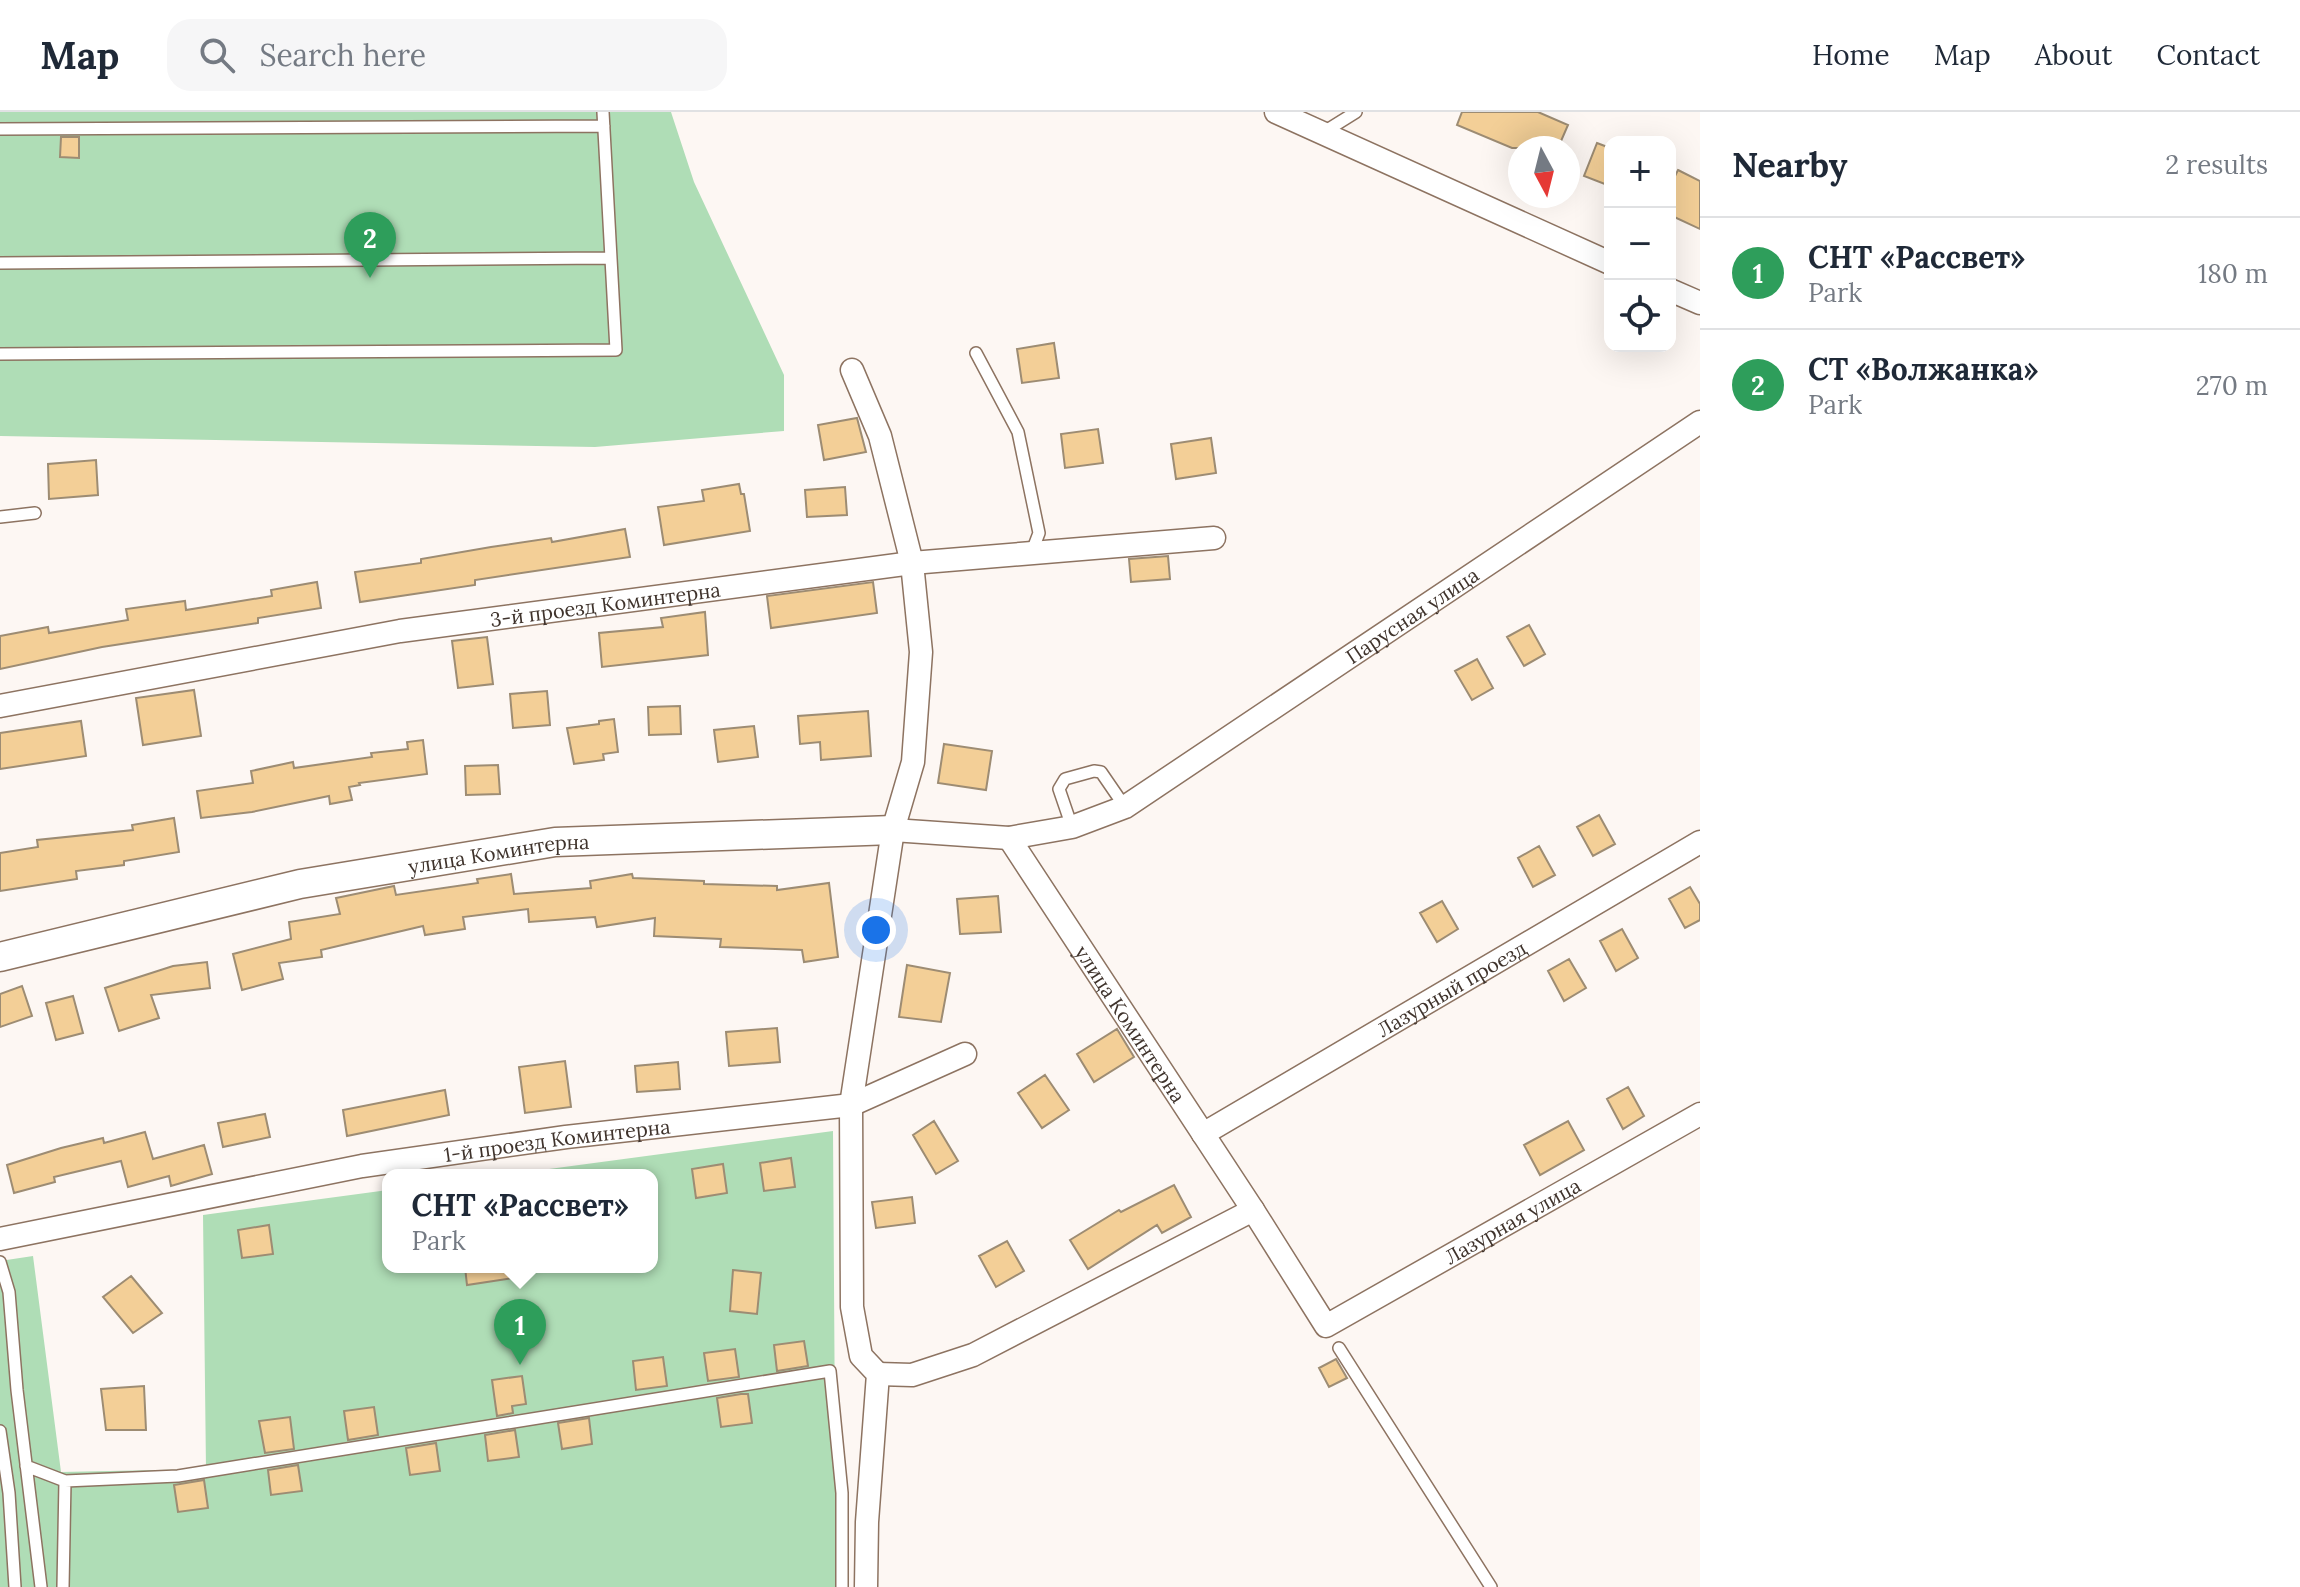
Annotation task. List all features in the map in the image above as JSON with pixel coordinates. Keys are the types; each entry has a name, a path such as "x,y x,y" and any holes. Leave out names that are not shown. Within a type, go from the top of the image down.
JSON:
{"street":[{"path":"1276,112 1604,260"},
{"path":"1676,293 1700,303"},
{"path":"852,370 880,436 912,563 921,652 913,762 893,830 851,1105 852,1307 861,1356 878,1374 912,1375 973,1355 1253,1210"},
{"name":"Парусная улица","path":"1125,807 1700,422"},
{"name":"3-й проезд Коминтерна","path":"0,706 400,631 912,563 1214,538"},
{"name":"улица Коминтерна","path":"0,957 300,884 555,842 893,830 1009,838 1072,827 1125,807"},
{"name":"улица Коминтерна","path":"1009,838 1326,1326"},
{"name":"Лазурный проезд","path":"1203,1134 1700,842"},
{"name":"1-й проезд Коминтерна","path":"0,1239 362,1166 566,1137 851,1105 965,1054"},
{"name":"Лазурная улица","path":"1326,1326 1700,1114"},
{"path":"866,1587 867,1522 878,1374"}],"lane":[{"path":"0,354 616,350 603,112"},
{"path":"1324,133 1356,112"},
{"path":"0,129 604,126"},
{"path":"0,263 611,258"},
{"path":"976,353 1018,432 1039,533 1030,555"},
{"path":"0,517 35,513"},
{"path":"1072,827 1059,789 1065,779 1101,772 1125,807"},
{"path":"0,1262 9,1292 41,1587"},
{"path":"1339,1348 1491,1587"},
{"path":"26,1466 65,1481 178,1476 830,1371 842,1493 842,1587"},
{"path":"0,1431 9,1493 15,1587"},
{"path":"63,1587 65,1481"}],"green space":[{"path":"0,112 671,112 694,182 784,375 784,431 595,447 0,436"},
{"path":"833,1131 836,1587 0,1587 0,1261 33,1256 61,1472 206,1469 203,1215 382,1191 382,1273 658,1273 658,1169 549,1169"}],"building":[{"path":"1462,112 1538,112 1568,125 1563,136 1508,136 1508,146 1457,125"},
{"path":"61,137 79,137 79,158 60,157"},
{"path":"1597,143 1604,146 1604,184 1584,176"},
{"path":"1678,170 1700,181 1700,229 1676,218"},
{"path":"1054,343 1059,378 1022,383 1017,349"},
{"path":"857,418 866,452 824,460 818,425"},
{"path":"1098,429 1103,463 1065,468 1061,434"},
{"path":"1211,438 1216,473 1176,479 1171,444"},
{"path":"96,460 98,495 49,499 48,464"},
{"path":"739,484 741,494 744,494 750,531 664,545 658,507 704,501 702,490"},
{"path":"845,487 847,515 807,517 805,490"},
{"path":"625,529 630,557 475,580 475,585 360,602 355,572 421,563 421,559 491,547 551,538 552,542"},
{"path":"1168,556 1170,579 1131,582 1129,559"},
{"path":"317,582 321,608 258,618 258,623 102,647 0,669 0,636 48,627 49,633 128,620 126,609 185,601 186,610 272,596 271,590"},
{"path":"873,582 877,613 771,628 767,596"},
{"path":"705,612 708,655 602,667 599,633 663,627 661,618"},
{"path":"1529,625 1545,654 1524,666 1507,637"},
{"path":"487,637 493,684 458,688 452,641"},
{"path":"1477,659 1493,688 1472,700 1455,671"},
{"path":"194,690 201,736 143,745 136,698"},
{"path":"547,691 550,725 513,728 510,694"},
{"path":"680,706 681,734 649,735 648,707"},
{"path":"868,711 871,756 821,760 820,742 800,744 798,716"},
{"path":"614,719 618,752 603,754 604,760 574,764 567,728"},
{"path":"81,721 86,756 0,769 0,733"},
{"path":"754,726 758,757 718,762 714,730"},
{"path":"423,740 427,774 359,783 349,787 352,800 330,804 329,796 252,812 201,818 197,791 253,783 251,771 293,762 294,768 372,757 371,753 408,749 407,742"},
{"path":"944,744 992,751 986,790 938,783"},
{"path":"498,765 500,794 466,795 465,766"},
{"path":"1599,815 1615,844 1593,856 1577,827"},
{"path":"174,818 179,852 124,861 124,865 76,871 77,879 0,891 0,853 38,847 37,840 133,830 132,825"},
{"path":"1539,846 1555,875 1533,887 1518,858"},
{"path":"511,874 514,894 591,888 590,881 632,874 633,878 704,881 704,884 777,886 777,890 829,883 838,957 804,962 802,950 720,947 721,939 654,936 655,918 597,927 595,917 529,922 528,909 463,917 465,929 425,935 423,926 321,950 322,957 279,963 283,979 242,990 233,954 291,939 289,922 340,914 336,898 394,886 396,895 478,883 477,879"},
{"path":"1690,887 1700,904 1700,920 1685,928 1669,899"},
{"path":"998,896 1001,932 960,934 957,899"},
{"path":"1442,901 1458,929 1437,942 1420,913"},
{"path":"1622,929 1638,958 1616,971 1600,941"},
{"path":"1569,959 1586,988 1564,1001 1548,971"},
{"path":"207,962 210,988 151,995 159,1018 119,1031 105,988 173,966"},
{"path":"907,965 950,973 941,1022 899,1017"},
{"path":"22,986 32,1016 0,1027 0,994"},
{"path":"73,996 83,1033 56,1040 46,1003"},
{"path":"777,1028 780,1062 729,1066 726,1032"},
{"path":"1117,1029 1134,1057 1094,1082 1077,1054"},
{"path":"565,1061 571,1107 525,1113 519,1067"},
{"path":"678,1062 680,1089 637,1092 635,1066"},
{"path":"1045,1075 1069,1110 1042,1128 1018,1093"},
{"path":"1628,1087 1644,1116 1623,1129 1607,1099"},
{"path":"445,1090 449,1115 347,1136 343,1110"},
{"path":"265,1114 270,1137 223,1147 218,1123"},
{"path":"934,1121 958,1161 936,1174 913,1135"},
{"path":"1568,1121 1584,1150 1540,1175 1524,1145"},
{"path":"145,1132 153,1159 204,1145 212,1174 171,1186 169,1176 128,1187 121,1161 54,1177 55,1182 14,1193 7,1165 61,1148 103,1138 104,1143"},
{"path":"791,1158 795,1187 764,1191 760,1163"},
{"path":"723,1164 727,1193 696,1198 692,1169"},
{"path":"1174,1185 1191,1217 1162,1233 1157,1225 1088,1269 1070,1240 1119,1210 1121,1212"},
{"path":"912,1197 915,1223 876,1228 872,1202"},
{"path":"269,1225 273,1254 242,1258 238,1230"},
{"path":"1007,1241 1024,1271 996,1287 979,1256"},
{"path":"733,1270 761,1273 757,1314 730,1311"},
{"path":"466,1273 520,1273 520,1277 467,1285"},
{"path":"131,1276 162,1313 133,1333 103,1297"},
{"path":"804,1341 808,1366 777,1371 774,1345"},
{"path":"735,1349 739,1377 708,1381 704,1353"},
{"path":"663,1357 667,1386 636,1390 633,1361"},
{"path":"1336,1359 1347,1378 1329,1387 1319,1368"},
{"path":"522,1376 526,1404 512,1406 513,1413 497,1416 492,1380"},
{"path":"144,1386 146,1430 106,1430 101,1389"},
{"path":"748,1394 752,1423 721,1427 717,1398"},
{"path":"374,1407 378,1435 348,1440 344,1411"},
{"path":"290,1417 294,1449 265,1453 259,1421"},
{"path":"589,1418 592,1444 562,1449 558,1423"},
{"path":"515,1430 519,1457 488,1461 485,1435"},
{"path":"436,1443 440,1471 410,1475 406,1448"},
{"path":"298,1465 302,1491 271,1495 268,1470"},
{"path":"204,1480 208,1508 178,1512 174,1485"}],"place":[{"name":"СТ «Волжанка»","path":"370,278"},
{"name":"СНТ «Рассвет»","path":"520,1365"}]}
